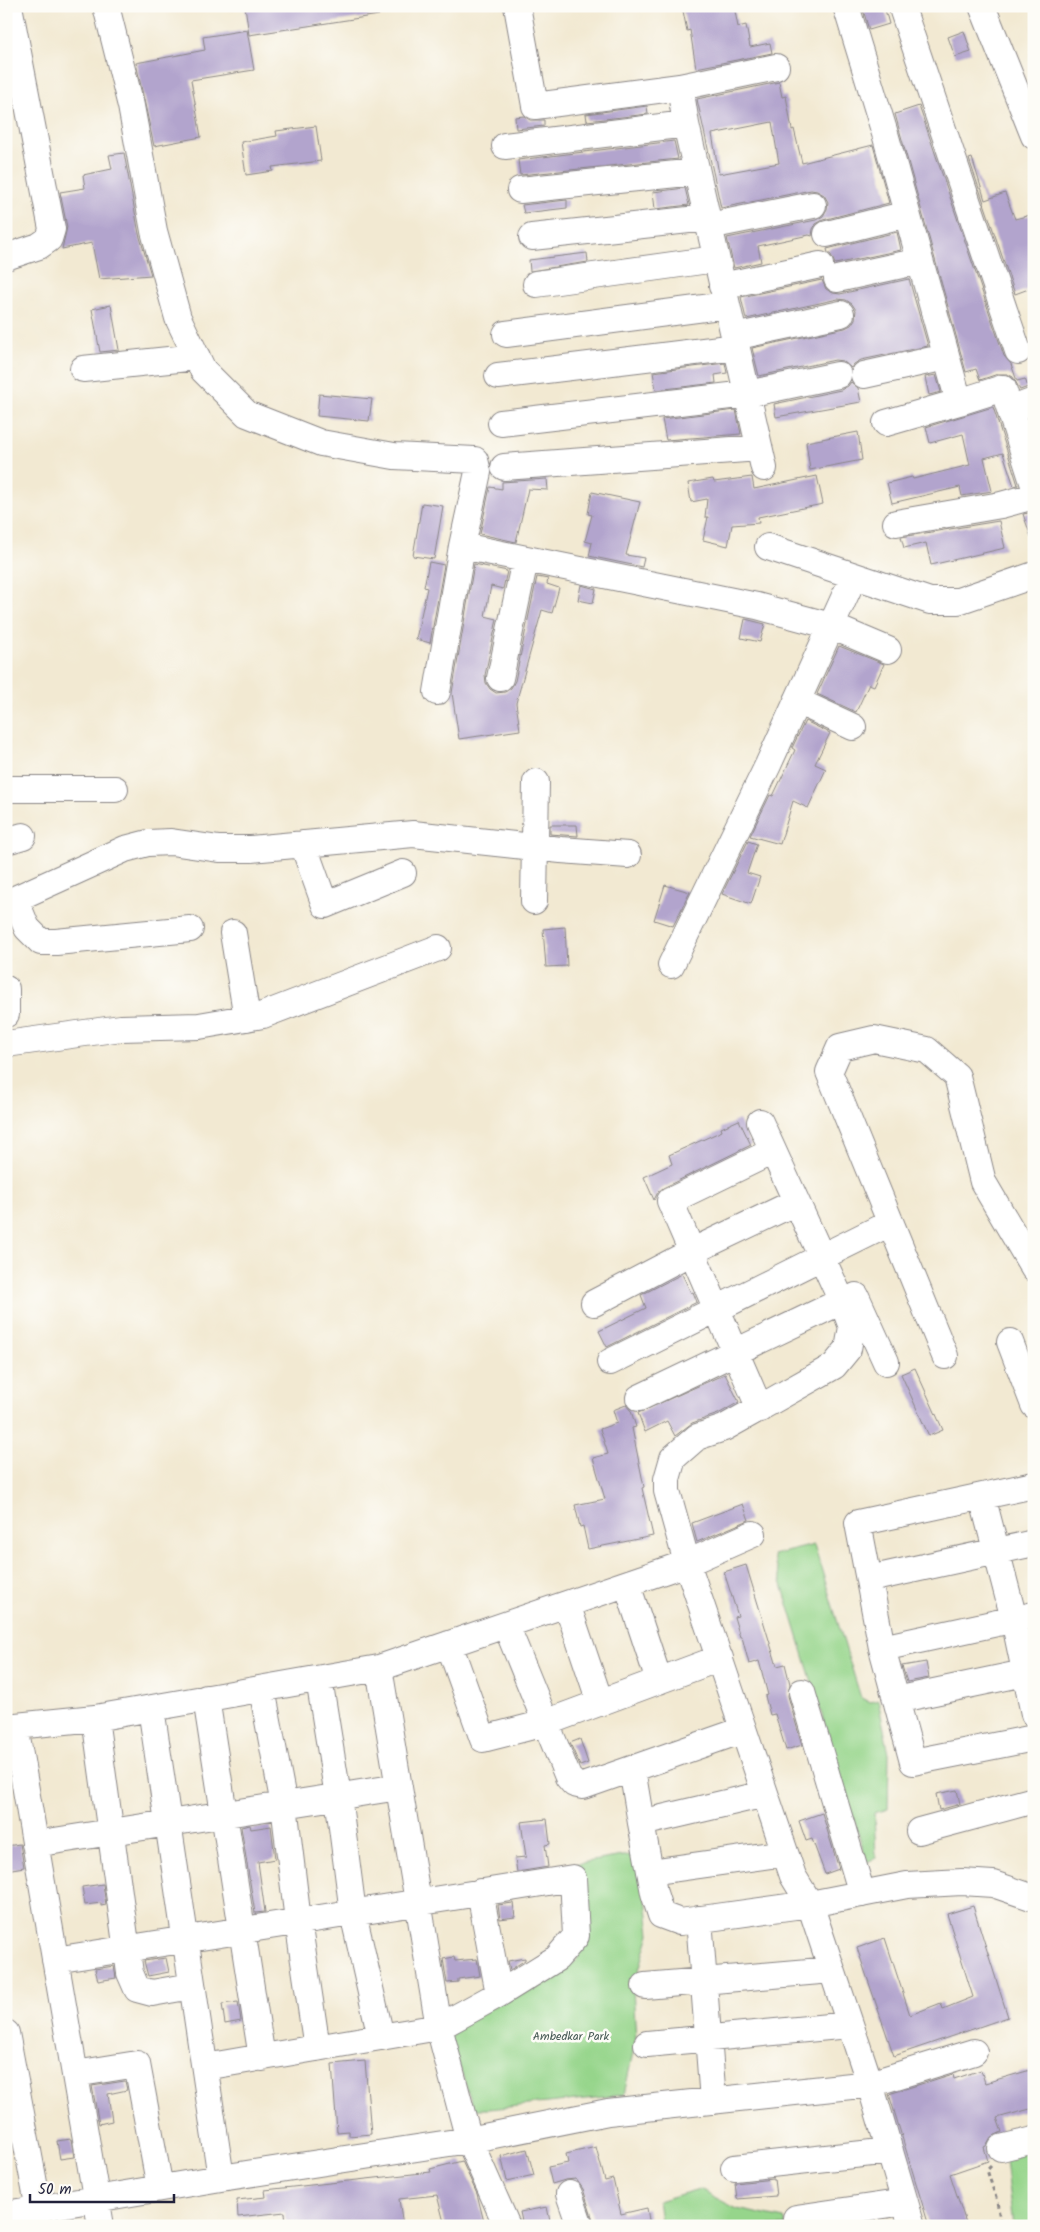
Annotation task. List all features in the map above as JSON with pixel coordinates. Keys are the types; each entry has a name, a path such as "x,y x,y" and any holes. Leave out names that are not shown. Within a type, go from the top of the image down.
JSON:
{"street":[{"path":"6,257 39,246 49,239 52,229 9,6"},
{"path":"106,6 131,106 154,231 178,318 203,370 247,414 321,443 394,456 475,460 478,472 462,546 437,692"},
{"path":"517,6 535,106 680,87 776,67"},
{"path":"846,6 886,137 959,402"},
{"path":"904,6 903,11 1018,351"},
{"path":"982,6 1034,136"},
{"path":"504,467 762,458 696,172 680,87"},
{"path":"505,146 686,124"},
{"path":"520,190 696,172"},
{"path":"532,237 708,222 813,206"},
{"path":"827,234 907,214"},
{"path":"536,284 716,260"},
{"path":"506,334 724,296 828,272 920,261"},
{"path":"498,376 735,342 841,314"},
{"path":"83,369 197,357"},
{"path":"864,375 946,357"},
{"path":"501,423 747,394 838,374"},
{"path":"886,423 1003,388 1022,405 1034,485"},
{"path":"896,523 1002,505 1034,496"},
{"path":"462,546 758,606 831,626 888,650"},
{"path":"768,547 930,601 958,602 1034,575"},
{"path":"500,678 525,560"},
{"path":"671,966 854,576"},
{"path":"797,701 853,727"},
{"path":"534,901 536,782"},
{"path":"6,789 115,790"},
{"path":"190,929 41,942 27,928 11,901 125,849 171,842 219,849 251,849 413,834 628,855"},
{"path":"303,844 325,905 403,873"},
{"path":"232,933 247,1018"},
{"path":"8,1035 121,1028 199,1026 247,1018 263,1014 438,948"},
{"path":"6,989 6,1014"},
{"path":"944,1356 829,1072 840,1047 874,1039 926,1050 956,1076 983,1182 1034,1269"},
{"path":"760,1122 796,1202 828,1253 886,1362"},
{"path":"760,1409 670,1201 773,1150"},
{"path":"594,1303 693,1251 796,1202"},
{"path":"610,1362 718,1310 890,1222"},
{"path":"796,2218 909,2214 870,2084 810,1904 793,1876 687,1563 667,1491 667,1478 673,1458 697,1438 724,1428 834,1366 848,1350 852,1327 828,1253"},
{"path":"638,1398 842,1301"},
{"path":"1010,1342 1034,1405"},
{"path":"1034,1485 858,1522 882,1648 913,1762 1034,1738"},
{"path":"982,1496 997,1551 1024,1617 1034,1714"},
{"path":"101,2226 55,1960 11,1726 95,1718 379,1668 687,1563 753,1534"},
{"path":"869,1579 1034,1543"},
{"path":"627,1584 659,1681"},
{"path":"567,1604 600,1702"},
{"path":"882,1648 1024,1617"},
{"path":"506,1625 544,1723 568,1777 574,1784 583,1786 743,1730"},
{"path":"449,1644 483,1739 544,1723 720,1658"},
{"path":"379,1668 439,2028 469,2140 508,2226"},
{"path":"896,1700 1030,1672"},
{"path":"319,1678 338,1796 353,1913 381,2037"},
{"path":"262,1688 284,1805 298,1921 317,2048"},
{"path":"802,1692 862,1894"},
{"path":"206,1698 240,1930 262,2058"},
{"path":"151,1708 222,2178"},
{"path":"95,1718 130,1973 137,1989 152,1993 192,1986"},
{"path":"632,1769 654,1893 661,1915 680,1922 810,1904 907,1885 962,1882 993,1884 1034,1898"},
{"path":"34,1844 399,1786"},
{"path":"641,1823 766,1794"},
{"path":"919,1831 1034,1800"},
{"path":"650,1872 786,1853"},
{"path":"55,1960 573,1878 576,1936 557,1958 439,2028 205,2067"},
{"path":"480,1892 499,1994"},
{"path":"699,1919 713,2101"},
{"path":"645,1986 832,1970"},
{"path":"647,2044 708,2040 850,2025"},
{"path":"6,2033 40,2217"},
{"path":"6,2214 40,2217 97,2199 469,2140 608,2112 870,2084 974,2052"},
{"path":"75,2074 137,2064 160,2188"},
{"path":"1001,2148 1034,2140"},
{"path":"734,2168 890,2151"},
{"path":"569,2194 580,2226"}],"path":[{"path":"1001,2148 997,2159 987,2170 997,2201 1001,2226"}],"green space":[{"path":"814,1545 861,1698 871,1702 878,1700 889,1754 888,1809 874,1813 876,1858 867,1862 773,1555"},
{"name":"Ambedkar Park","path":"641,1853 650,1934 633,1989 636,2038 624,2095 474,2109 449,2036 457,2026 577,1960 586,1926 575,1864"},
{"path":"1034,2152 1034,2226 1013,2226 1005,2162 1008,2155"},
{"path":"699,2189 737,2209 784,2219 787,2226 662,2226 658,2201"}],"building":[{"path":"245,6 378,6 379,15 249,35"},
{"path":"701,6 734,6 738,27 746,25 750,47 770,43 772,53 696,68 690,30 687,31 683,11"},
{"path":"862,6 884,6 889,24 869,30"},
{"path":"247,30 254,70 191,80 201,137 154,146 136,63 205,50 203,37"},
{"path":"964,31 971,52 955,57 948,37"},
{"path":"779,82 782,97 786,96 792,130 794,129 802,163 873,145 889,203 823,220 816,224 812,236 809,235 758,246 761,262 734,268 727,238 816,220 823,216 828,202 824,195 811,190 721,208 697,99","holes":["772,122 779,163 719,174 712,134"]},
{"path":"647,106 648,114 587,121 586,114"},
{"path":"919,106 1004,356 1011,364 1017,381 1025,379 1028,387 1020,390 1013,377 1007,374 998,374 980,380 976,369 966,372 895,114"},
{"path":"524,116 530,120 544,120 544,126 516,129 515,117"},
{"path":"316,126 321,161 272,167 273,171 246,175 241,142 277,136 276,131"},
{"path":"674,141 678,159 520,175 518,160"},
{"path":"124,153 139,234 151,275 99,279 92,243 62,249 67,227 60,192 85,188 83,175 112,169 109,155"},
{"path":"972,158 985,200 1005,193 1015,219 1034,214 1034,287 1015,294 969,159"},
{"path":"685,188 689,205 655,209 653,192"},
{"path":"567,200 567,208 524,213 522,205"},
{"path":"897,232 901,250 835,264 828,253 827,249"},
{"path":"587,253 588,262 530,271 529,260"},
{"path":"909,279 928,346 861,360 851,368 843,361 835,360 759,376 752,348 845,328 851,325 855,319 856,310 846,300 838,299 746,319 741,297 822,280 826,289 840,294"},
{"path":"111,305 119,350 100,352 92,309"},
{"path":"725,363 727,373 715,375 716,383 656,390 653,372"},
{"path":"936,375 941,392 929,395 925,377"},
{"path":"851,382 858,388 861,402 776,417 774,404 841,390"},
{"path":"319,394 372,399 369,421 317,416"},
{"path":"993,407 1018,485 1014,486 1003,453 984,458 992,491 962,496 960,487 892,503 887,483 912,477 913,479 970,465 963,434 930,443 926,427"},
{"path":"736,410 741,434 666,440 662,419"},
{"path":"858,432 862,460 810,470 806,442"},
{"path":"817,476 823,504 758,517 759,523 732,525 728,546 703,540 708,517 705,517 707,499 691,502 688,483 713,479 714,482 752,477 754,489"},
{"path":"547,479 548,490 528,489 516,542 480,534 490,487 502,489 502,482"},
{"path":"592,492 640,502 626,555 644,558 642,567 589,556 592,543 585,541 592,515 588,514"},
{"path":"422,503 443,506 434,559 413,556"},
{"path":"1034,512 1034,536 1031,537 1023,514"},
{"path":"999,521 1005,548 931,565 926,543 904,548 901,537"},
{"path":"429,562 444,565 430,643 416,639 427,588 424,587"},
{"path":"474,564 507,571 503,589 491,586 485,616 497,619 485,675 486,683 496,693 505,692 511,688 515,681 537,577 548,579 547,584 559,588 552,613 542,610 516,703 520,730 459,739 452,693"},
{"path":"581,585 596,589 593,603 578,600"},
{"path":"745,619 765,624 760,642 741,638"},
{"path":"839,646 884,664 874,686 869,684 856,712 817,694"},
{"path":"805,721 830,733 815,764 826,769 808,808 793,801 780,844 750,836 770,795 773,796 795,750 792,748"},
{"path":"550,825 577,825 578,836 550,834"},
{"path":"748,841 757,844 747,873 760,877 751,904 722,894"},
{"path":"665,885 690,892 673,926 654,920"},
{"path":"565,927 567,966 546,967 543,929"},
{"path":"739,1120 751,1145 663,1188 658,1192 654,1200 644,1177 672,1164 669,1155 722,1131 721,1128"},
{"path":"682,1274 697,1302 607,1347 599,1331 646,1308 641,1295"},
{"path":"915,1368 943,1430 929,1436 901,1374"},
{"path":"725,1374 739,1402 718,1414 692,1423 675,1436 667,1421 645,1432 638,1413"},
{"path":"626,1405 631,1411 636,1427 632,1428 644,1487 642,1488 653,1536 588,1549 583,1526 580,1527 575,1505 605,1499 593,1458 608,1454 600,1429 617,1423 613,1410"},
{"path":"743,1504 749,1520 697,1542 692,1523"},
{"path":"746,1565 777,1666 785,1664 790,1684 788,1696 802,1745 786,1750 775,1714 770,1715 765,1696 768,1695 759,1661 749,1664 742,1637 740,1637 734,1617 738,1616 724,1572"},
{"path":"926,1662 929,1678 907,1682 902,1666"},
{"path":"580,1739 588,1763 580,1766 570,1743"},
{"path":"957,1790 960,1804 939,1810 936,1794"},
{"path":"822,1813 839,1869 825,1874 812,1839 806,1841 799,1821"},
{"path":"547,1819 550,1844 545,1845 548,1867 517,1872 515,1858 526,1857 521,1822"},
{"path":"250,1825 251,1829 271,1826 275,1859 258,1862 265,1912 255,1913 241,1827"},
{"path":"20,1844 24,1867 6,1870 6,1846"},
{"path":"103,1884 106,1905 101,1906 101,1903 85,1905 82,1887"},
{"path":"513,1903 515,1917 500,1919 498,1905"},
{"path":"973,1906 1008,2017 894,2056 857,1948 885,1938 910,2015 941,2003 943,2009 973,1997 947,1914"},
{"path":"454,1957 455,1961 477,1959 480,1976 458,1979 458,1982 447,1983 443,1959"},
{"path":"166,1958 169,1972 148,1976 144,1961"},
{"path":"525,1958 525,1960 510,1970 508,1961"},
{"path":"114,1966 116,1978 98,1981 95,1969"},
{"path":"238,2002 241,2021 225,2024 222,2004"},
{"path":"365,2061 371,2134 349,2136 349,2131 337,2132 332,2064"},
{"path":"1034,2069 1034,2108 997,2118 1002,2132 991,2137 984,2147 988,2161 950,2174 967,2226 929,2226 889,2094 953,2074 954,2079 981,2070 985,2083"},
{"path":"125,2081 127,2090 108,2094 112,2121 99,2124 92,2086"},
{"path":"71,2139 74,2157 60,2159 57,2141"},
{"path":"596,2147 605,2181 613,2179 621,2214 647,2208 650,2226 595,2226 583,2189 576,2179 552,2184 548,2167 568,2163 566,2154"},
{"path":"527,2149 534,2175 507,2181 501,2156"},
{"path":"462,2161 477,2194 485,2226 445,2226 437,2195 399,2199 403,2226 286,2226 285,2212 238,2217 237,2200 266,2197 265,2190 431,2172 430,2169"},
{"path":"774,2179 776,2196 737,2199 735,2183"},
{"path":"547,2207 551,2226 523,2226 520,2212"}]}
